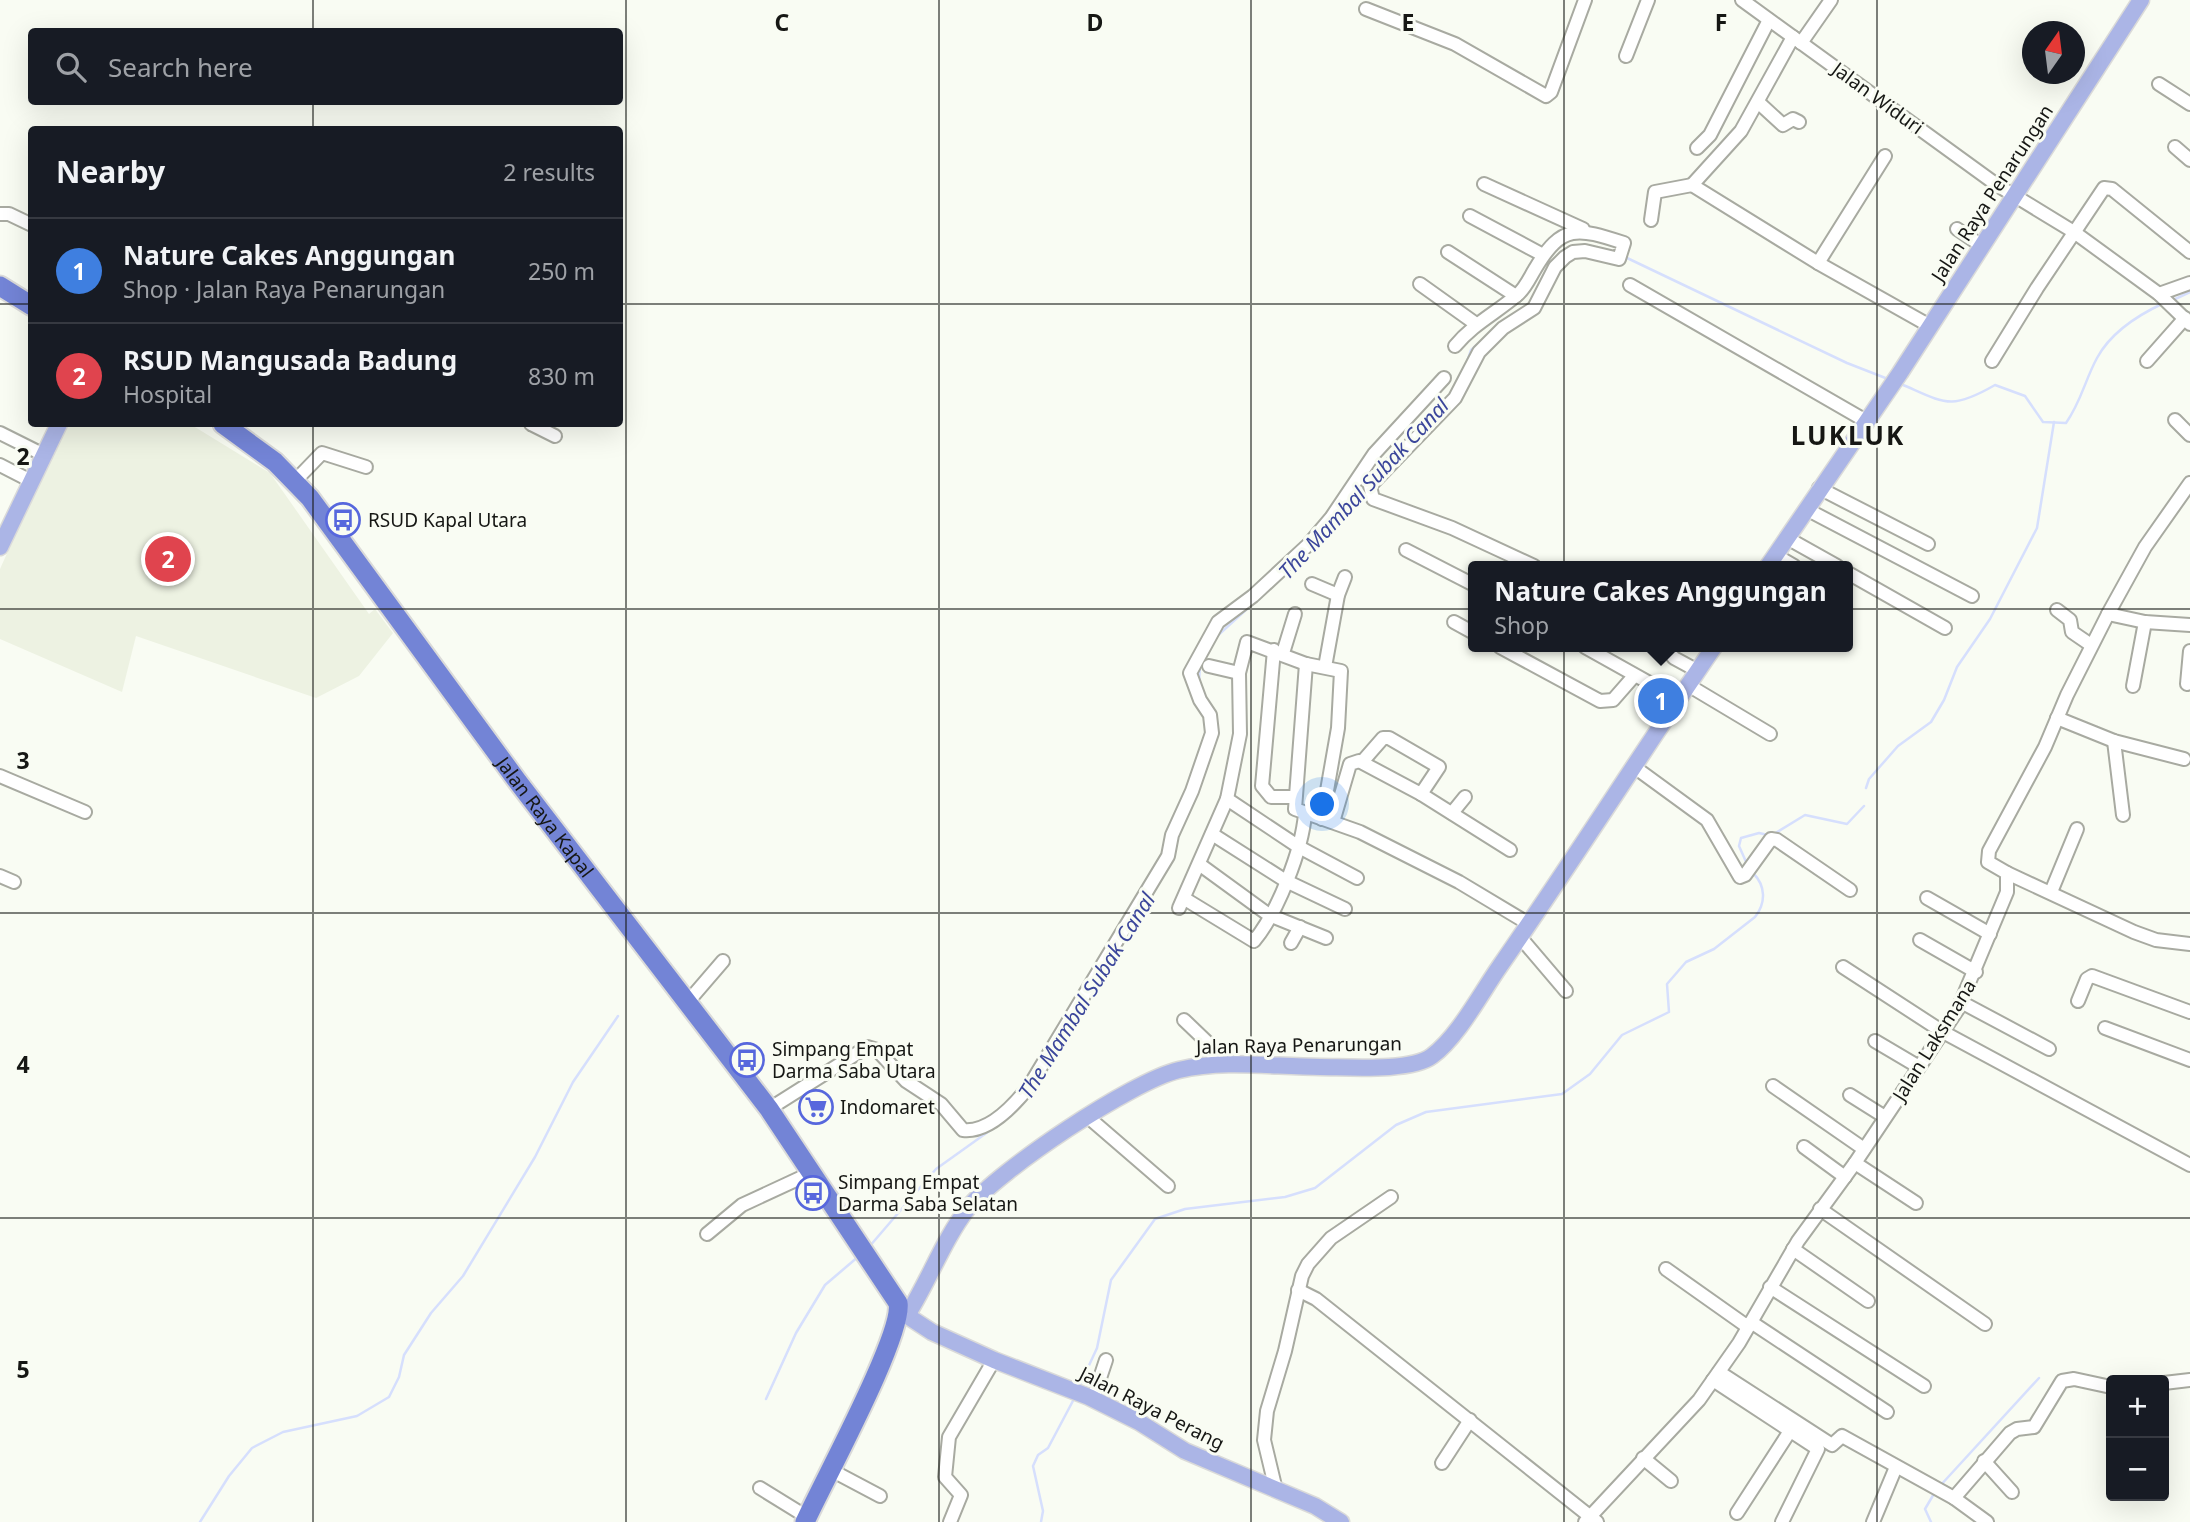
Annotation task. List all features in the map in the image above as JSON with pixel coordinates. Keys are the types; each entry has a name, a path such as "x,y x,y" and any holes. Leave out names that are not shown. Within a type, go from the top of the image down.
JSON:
{"highway":[{"path":"0,286 28,304"},
{"name":"Jalan Raya Kapal","path":"227,427 295,481 686,1004 769,1109 880,1274 898,1303 902,1315"},
{"path":"806,1519 887,1352 902,1315"}],"main road":[{"name":"Jalan Raya Penarungan","path":"1771,561 1896,379 2141,0"},
{"path":"0,547 58,427"},
{"name":"Jalan Raya Penarungan","path":"902,1315 969,1208 998,1180 1087,1117 1168,1073 1217,1065 1364,1067 1424,1061 1439,1050 1524,932 1711,652"},
{"name":"Jalan Raya Perang","path":"902,1315 994,1360 1091,1398 1139,1422 1185,1451 1342,1522"}],"street":[{"path":"1366,9 1455,44 1546,96 1553,88 1586,0"},
{"path":"1626,56 1648,0"},
{"name":"Jalan Widuri","path":"1742,0 2014,197 2074,232 2161,295 2183,316"},
{"path":"1651,220 1656,192 1692,186 1734,140 1797,40 1831,0"},
{"path":"1697,148 1716,124 1769,20"},
{"path":"2159,84 2190,104"},
{"path":"1759,103 1783,125 1793,119 1799,122"},
{"path":"2175,147 2190,160"},
{"path":"1818,263 1885,156"},
{"path":"1484,184 1590,232 1624,243 1619,259 1585,251 1569,254 1555,267 1534,309 1503,328 1479,352 1458,395 1373,481 1370,489 1371,497 1472,537 1523,561"},
{"path":"1692,186 1818,263 1930,326"},
{"path":"1993,361 2074,232 2107,187 2190,252"},
{"path":"0,214 9,214 28,223"},
{"path":"1470,216 1543,255"},
{"path":"1957,229 1982,246"},
{"path":"1455,346 1476,324 1516,296 1543,255 1567,233 1590,232"},
{"path":"1448,251 1516,296"},
{"path":"2161,295 2190,283"},
{"path":"1420,285 1476,324"},
{"path":"1630,285 1866,421"},
{"path":"2147,361 2183,316"},
{"path":"769,1109 867,1047 872,1047 906,1081 941,1104 963,1130 982,1126 1016,1103 1030,1085 1168,856 1172,835 1192,791 1212,733 1210,715 1200,700 1191,673 1197,656 1218,622 1254,596 1309,544 1331,518 1374,454 1444,379"},
{"path":"2175,421 2190,435"},
{"path":"537,427 555,436"},
{"path":"1394,432 1408,445"},
{"path":"0,433 44,455"},
{"path":"295,481 322,453 366,467"},
{"path":"0,465 31,481"},
{"path":"2190,483 2145,547 2091,645 2045,747 1988,855 1987,862 2156,940 2190,944"},
{"path":"1819,488 1928,544"},
{"path":"1806,509 1972,596"},
{"path":"1787,538 1828,561"},
{"path":"1406,550 1468,582"},
{"path":"1853,576 1945,628"},
{"path":"1325,667 1338,595 1345,577"},
{"path":"1311,584 1338,595"},
{"path":"2057,610 2070,620 2072,632 2091,645"},
{"path":"1294,797 1271,797 1262,786 1278,652 1296,614"},
{"path":"2108,614 2145,622 2190,625"},
{"path":"1454,622 1468,630"},
{"path":"2133,686 2145,622"},
{"path":"1305,814 1299,847 1286,881 1256,939 1252,940 1182,904 1227,799 1240,734 1239,673 1247,642 1306,664 1338,669 1343,675 1327,821"},
{"path":"2187,684 2190,651"},
{"path":"1509,652 1600,701 1614,700 1634,676"},
{"path":"1593,652 1634,676 1683,692 1770,734"},
{"path":"1669,652 1674,658 1698,671"},
{"path":"1306,664 1293,808 1360,832 1459,882 1498,906 1524,932 1566,991"},
{"path":"1209,666 1239,673"},
{"path":"2057,718 2114,741 2184,759"},
{"path":"1362,762 1383,738 1389,738 1439,767 1421,794"},
{"path":"2114,741 2123,815"},
{"path":"1327,821 1350,764 1355,761 1362,762 1421,794 1510,850"},
{"path":"1633,766 1707,820 1740,877 1745,875 1771,839 1777,840 1850,890"},
{"path":"0,776 85,812"},
{"path":"1452,813 1465,797"},
{"path":"1227,799 1299,847 1357,878"},
{"path":"2050,892 2077,829"},
{"path":"1212,834 1286,881 1345,909"},
{"path":"1199,864 1269,915 1326,938"},
{"name":"Jalan Laksmana","path":"1591,1520 1643,1458 1699,1400 1749,1324 1793,1249 1855,1163 1943,1032 1976,972 2007,892 2007,873"},
{"path":"0,876 14,882"},
{"path":"1927,898 1990,934"},
{"path":"1292,943 1300,927"},
{"path":"1920,940 1976,972"},
{"path":"686,1004 723,961"},
{"path":"1843,967 1943,1032 2190,1165"},
{"path":"2078,1001 2087,979 2092,976 2190,1012"},
{"path":"1961,1002 2049,1049"},
{"path":"1184,1020 1208,1042 1217,1065"},
{"path":"2105,1028 2190,1060"},
{"path":"1875,1041 1919,1067"},
{"path":"1773,1086 1864,1149"},
{"path":"1850,1094 1885,1117"},
{"path":"1087,1117 1168,1186"},
{"path":"1804,1147 1845,1177"},
{"path":"1855,1163 1916,1203"},
{"path":"707,1234 742,1205 811,1173"},
{"path":"1276,1490 1264,1440 1267,1410 1285,1351 1298,1290 1308,1264 1331,1238 1391,1197"},
{"path":"1820,1209 1985,1324"},
{"path":"1793,1249 1868,1301"},
{"path":"1666,1269 1887,1412"},
{"path":"1770,1287 1924,1386"},
{"path":"1298,1290 1316,1299 1591,1520"},
{"path":"950,1522 961,1495 945,1477 948,1437 994,1360"},
{"path":"1091,1398 1106,1360"},
{"path":"1716,1376 1818,1449 1782,1522"},
{"path":"1716,1376 1832,1445 1842,1436 1954,1498 1987,1522"},
{"path":"1954,1498 1984,1461 2015,1430 2034,1427 2043,1409 2065,1379 2106,1386"},
{"path":"2169,1382 2190,1380"},
{"path":"1442,1463 1469,1420"},
{"path":"1737,1513 1790,1430"},
{"path":"1643,1458 1671,1481"},
{"path":"1984,1461 2012,1492"},
{"path":"1873,1522 1896,1467"},
{"path":"829,1469 880,1496"},
{"path":"760,1488 806,1519"}],"shaded area":[{"path":"64,427 195,427 270,473 369,614 375,609 393,633 359,676 316,698 136,636 122,692 0,639 0,569"}],"waterway":[{"name":"The Mambal Subak Canal","path":"1625,257 1847,363 1888,379"},
{"name":"The Mambal Subak Canal","path":"2171,301 2190,292"},
{"name":"The Mambal Subak Canal","path":"1901,384 1938,400 1948,401 1968,398 1995,385 2025,396 2043,422 2066,423 2097,358 2110,340 2135,319 2164,303"},
{"name":"The Mambal Subak Canal","path":"1466,365 1471,350 1478,344"},
{"path":"1866,788 1869,779 1898,746 1931,722 1944,700 1957,667 1990,619 2037,528 2054,422"},
{"name":"The Mambal Subak Canal","path":"1384,463 1397,450"},
{"name":"The Mambal Subak Canal","path":"1337,519 1364,487"},
{"name":"The Mambal Subak Canal","path":"1215,638 1311,551"},
{"name":"The Mambal Subak Canal","path":"1199,683 1200,665"},
{"path":"1774,834 1805,815 1847,824 1864,806"},
{"path":"1747,864 1739,846 1741,838 1759,833 1768,835"},
{"path":"1079,1387 1097,1348 1111,1280 1155,1219 1185,1209 1285,1197 1315,1188 1396,1125 1426,1112 1562,1094 1590,1074 1622,1035 1669,1012 1667,984 1686,962 1714,949 1755,917 1763,895 1760,883 1753,873"},
{"path":"200,1522 229,1476 252,1448 283,1432 357,1416 389,1397 399,1377 404,1355 431,1313 463,1276 535,1157 573,1082 618,1016"},
{"name":"The Mambal Subak Canal","path":"869,1247 936,1169 1006,1119"},
{"name":"The Mambal Subak Canal","path":"766,1399 796,1333 825,1285 859,1256"},
{"path":"1939,1487 2039,1378"},
{"path":"1041,1522 1043,1511 1033,1466 1038,1455 1048,1448 1075,1397"},
{"path":"1931,1522 1925,1509 1935,1492"}],"place":[{"name":"RSUD Kapal Utara","path":"343,520"},
{"name":"RSUD Mangusada Badung","path":"168,559"},
{"name":"Nature Cakes Anggungan","path":"1661,701"},
{"name":"Simpang Empat Darma Saba Utara","path":"747,1060"},
{"name":"Indomaret","path":"816,1107"},
{"name":"Simpang Empat Darma Saba Selatan","path":"813,1193"}],"district":[{"name":"LUKLUK","path":"1848,436"}]}
